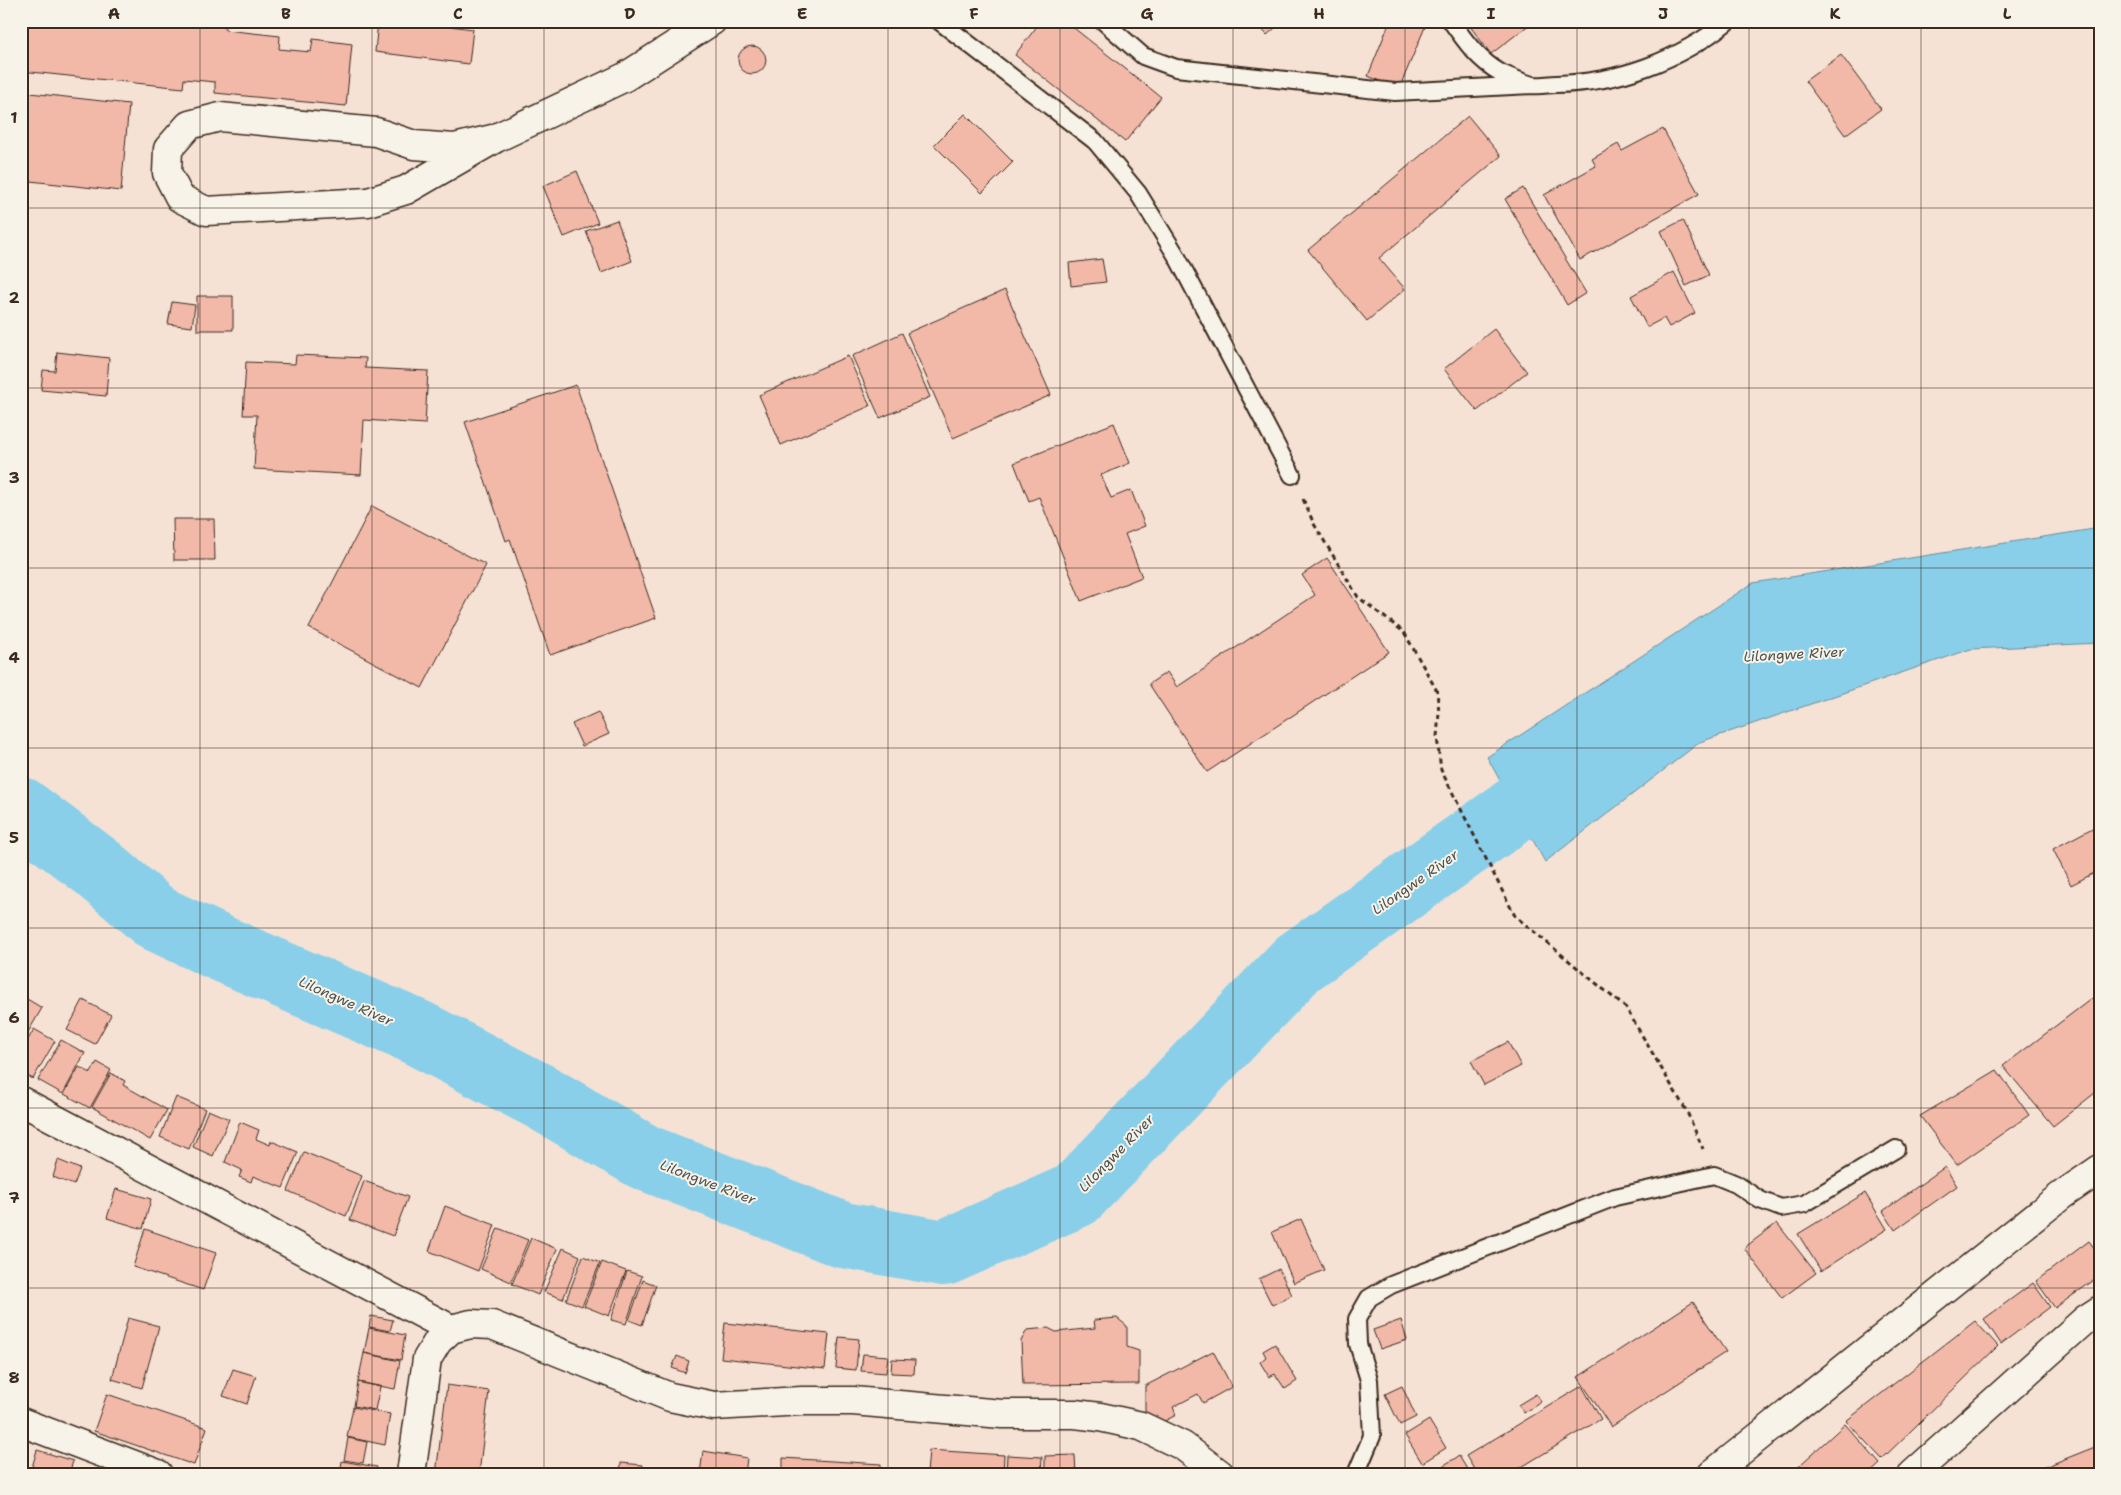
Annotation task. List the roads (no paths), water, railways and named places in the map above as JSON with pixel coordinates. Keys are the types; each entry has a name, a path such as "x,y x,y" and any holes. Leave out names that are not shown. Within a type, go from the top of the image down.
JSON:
{"street":[{"path":"496,138 454,148 414,145 376,132 220,118 189,125 168,149 167,173 180,198 206,211 368,202 406,190 496,138 625,76 712,21"},
{"path":"21,1101 451,1329"},
{"path":"1712,1474 2062,1195 2100,1169"},
{"path":"1913,1474 2086,1319 2100,1310"},
{"path":"410,1474 427,1358 438,1341 451,1329 471,1324 492,1325 670,1398 714,1406 802,1401 853,1401 1002,1414 1075,1414 1100,1417 1141,1426 1183,1446 1220,1474"},
{"path":"21,1422 155,1473"}],"lane":[{"path":"939,21 1095,141 1138,194 1176,255 1292,475"},
{"path":"1103,21 1143,56 1176,68 1395,92 1582,84 1630,73 1673,56 1712,34 1728,21"},
{"path":"1451,21 1473,52 1500,72 1534,85"},
{"path":"1356,1474 1372,1436 1369,1380 1358,1344 1357,1319 1369,1298 1391,1284 1614,1197 1714,1175 1736,1184 1760,1200 1780,1208 1804,1204 1896,1148"}],"water":[{"path":"2100,528 2100,643 1971,649 1700,742 1545,862 1487,757 1753,583"}],"waterway":[{"name":"Lilongwe River","path":"21,810 98,868 156,918 220,948 418,1033 543,1098 644,1157 843,1235 944,1253 1076,1195 1298,963 1590,757"}]}
